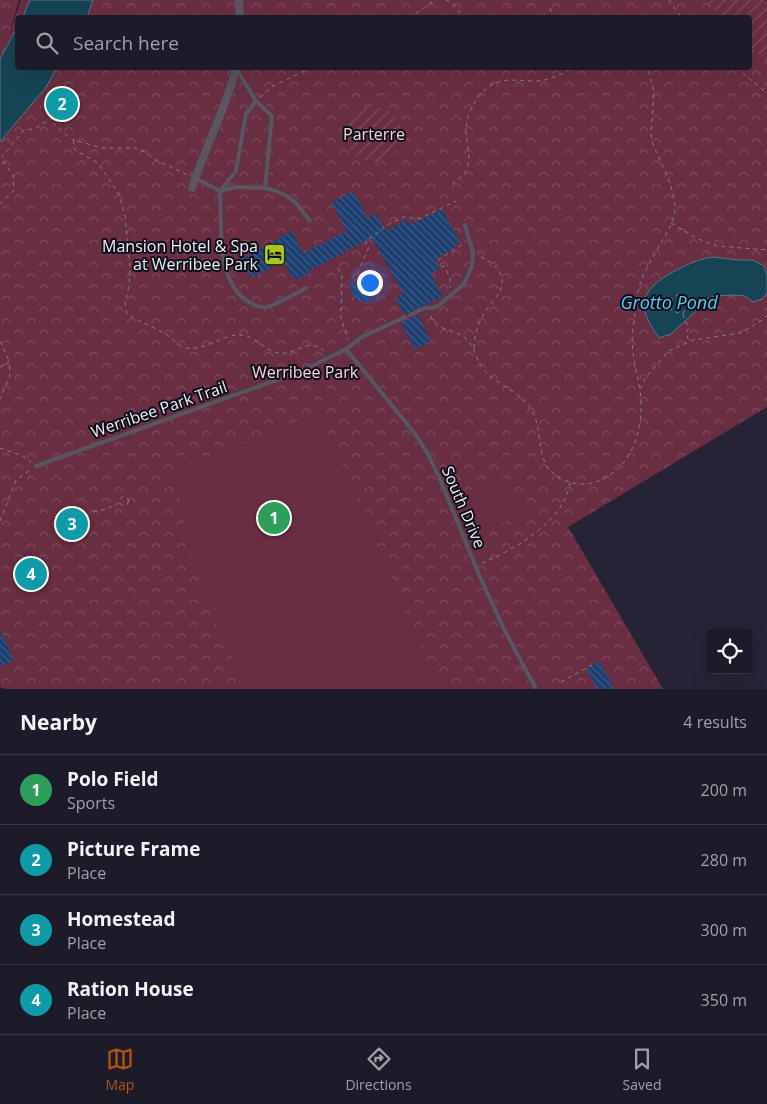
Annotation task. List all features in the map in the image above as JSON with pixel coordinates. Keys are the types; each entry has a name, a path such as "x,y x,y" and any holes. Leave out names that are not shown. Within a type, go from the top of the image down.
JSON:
{"street":[{"path":"238,0 240,15"},
{"path":"192,188 201,160 231,88 236,70"}],"lane":[{"path":"237,70 256,101 272,116 265,188"},
{"path":"256,101 246,114 236,171 220,190 224,262 230,283 240,297 252,304 266,307 306,288"},
{"path":"195,178 220,190 265,188 285,194 296,202 310,221"},
{"path":"410,315 425,308 432,308 446,300 460,288 467,278 473,260 472,247 465,225"},
{"name":"Werribee Park Trail","path":"36,466 302,371 346,349 362,337 406,317"},
{"name":"South Drive","path":"346,349 416,435 424,448 442,484 505,631 536,689"}],"path":[{"path":"413,15 435,0"},
{"path":"446,0 454,4 462,15"},
{"path":"669,0 680,15"},
{"path":"550,8 553,15"},
{"path":"256,101 273,86 306,70"},
{"path":"452,184 466,171 469,156 466,132 467,123 473,105 488,87 510,79 543,80 568,70"},
{"path":"432,308 431,316 435,324 464,336 471,342 478,360 487,373 530,408 540,435 544,464 560,479 585,485 599,482 618,470 626,460 638,435 642,404 633,352 637,297 643,276 675,211 674,196 652,142 654,92 648,70"},
{"path":"738,70 767,93"},
{"path":"0,204 14,190 13,175 1,158 23,131 36,128 50,120 62,104"},
{"path":"50,120 74,140 102,148 134,148 195,178"},
{"path":"74,140 73,146 75,150 98,163 119,194 125,216 130,267 129,286 125,302 127,314 139,322 170,336 178,344 186,348 208,346 234,335 242,335 253,338 278,353 294,351 312,344 321,348 331,357"},
{"path":"360,281 358,272 369,247 365,241 382,230 383,227 404,217 419,219 456,201"},
{"path":"670,223 698,239 717,246 767,250"},
{"path":"438,260 470,240"},
{"path":"474,348 479,324 500,290 502,282 494,264 476,255"},
{"path":"441,267 444,266 450,278 450,289 446,300"},
{"path":"338,268 342,278 341,318 350,345"},
{"path":"683,314 672,311 670,308 673,299 678,294 684,298 687,305 683,314 689,327 686,333 689,342"},
{"path":"640,389 646,377 669,351 689,342 741,333 767,315"},
{"path":"0,341 9,360 10,376 0,399"},
{"path":"0,368 9,360"},
{"path":"0,448 23,456 36,466 16,480 0,521"},
{"path":"476,565 511,548 535,533 549,521 559,510 568,494 570,482"},
{"path":"93,512 107,509 119,503"},
{"path":"56,519 67,509 81,508"},
{"path":"561,682 592,665"}],"green space":[{"name":"Werribee Park","path":"0,0 19,0 9,35 15,18 15,70 752,70 752,15 16,15 21,0 767,0 767,407 568,527 663,689 6,689 0,687"},
{"path":"705,0 767,0 767,60 752,48 752,15 720,15"},
{"name":"Parterre","path":"368,107 380,107 390,111 398,119 402,135 398,151 390,159 380,163 368,163 358,159 350,151 346,141 346,129 350,119 358,111"},
{"path":"319,412 439,689 246,689 193,567 174,471"},
{"path":"502,474 523,513 483,533 463,494"}],"water":[{"path":"30,0 93,0 88,15 24,15"},
{"path":"15,32 15,70 56,70 46,87 0,142 0,59"},
{"name":"Grotto Pond","path":"713,257 753,260 764,266 767,275 767,293 762,299 753,302 745,296 731,295 715,296 705,300 671,334 659,338 647,317 645,300 647,293 661,279 673,272 702,259"}],"building":[{"path":"353,191 368,218 376,213 385,231 407,219 410,225 442,209 460,242 453,246 454,248 435,259 440,269 431,273 443,296 404,314 395,298 403,294 372,238 307,272 308,274 297,280 294,276 292,278 283,261 251,278 241,259 292,231 303,253 347,231 331,203"},
{"path":"363,279 373,298 365,303 363,299 357,302 349,286"},
{"path":"418,315 431,341 415,350 401,323"},
{"path":"80,512 86,528 61,538 57,531 61,529 58,521"},
{"path":"34,565 40,578 28,583 23,571"},
{"path":"0,630 14,660 0,666"},
{"path":"599,661 615,689 597,689 586,669"}],"place":[{"name":"Picture Frame","path":"62,104"},
{"name":"Mansion Hotel & Spa at Werribee Park","path":"274,255"},
{"name":"Polo Field","path":"274,518"},
{"name":"Homestead","path":"72,524"},
{"name":"Ration House","path":"31,574"}]}
